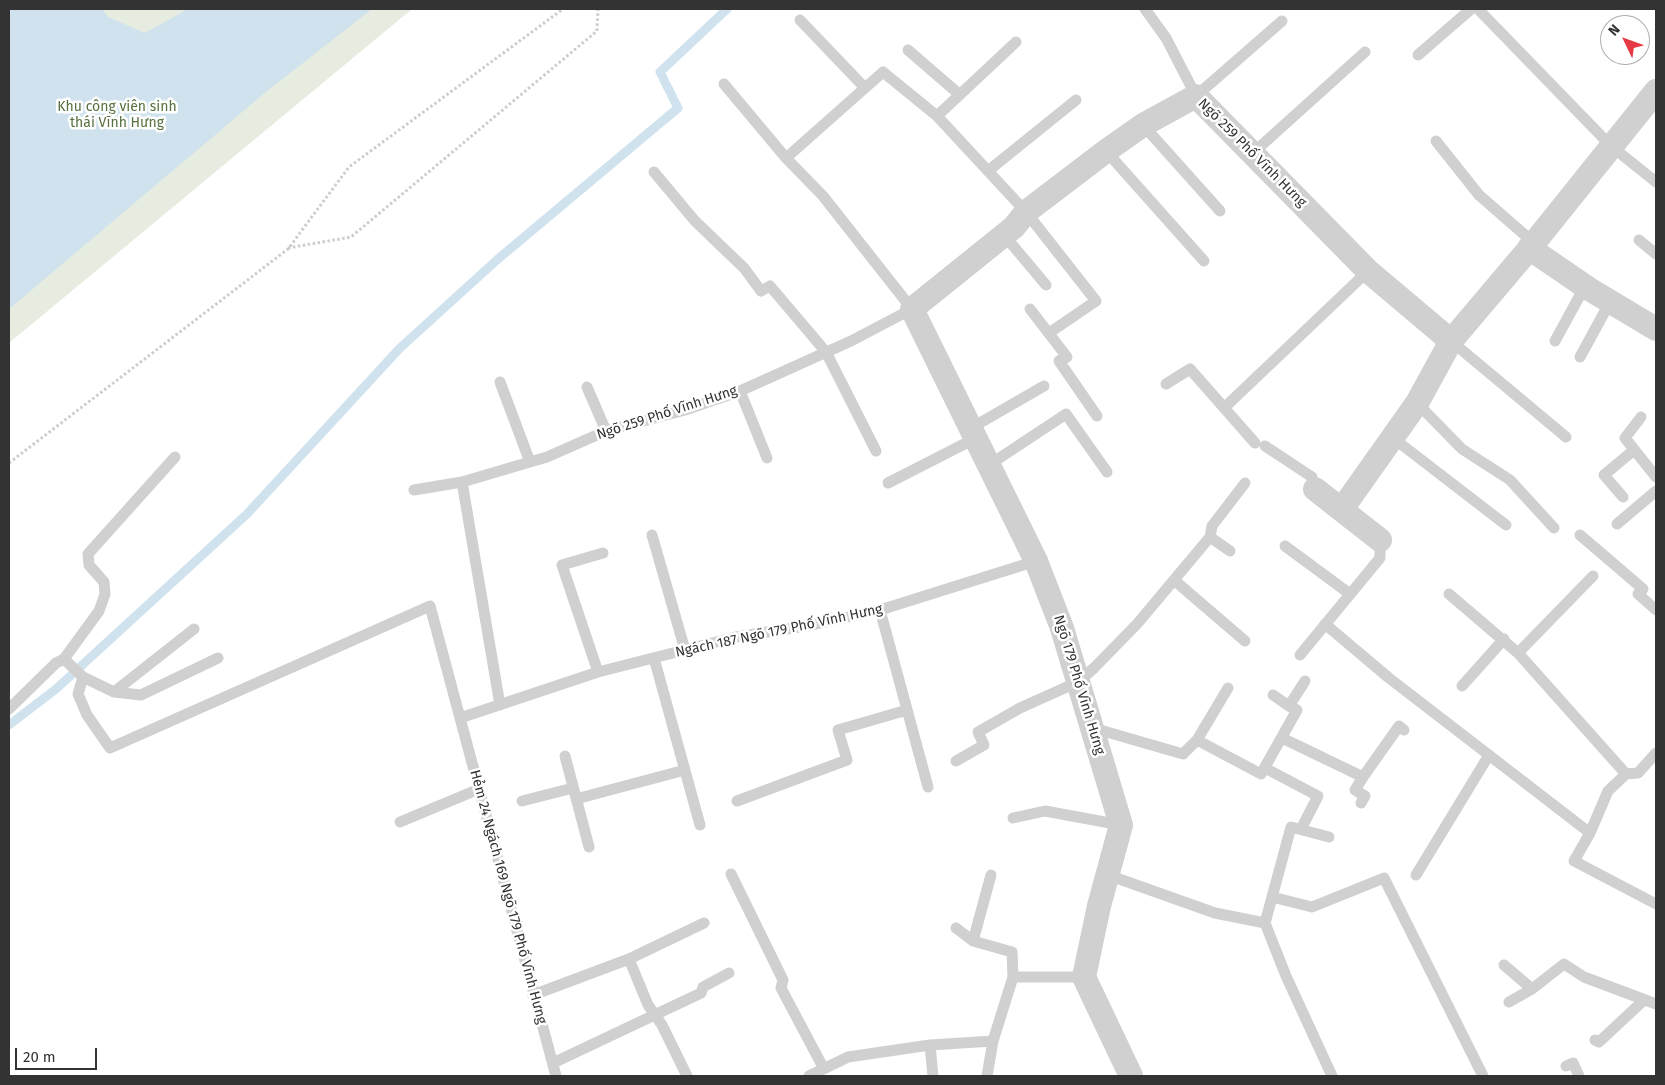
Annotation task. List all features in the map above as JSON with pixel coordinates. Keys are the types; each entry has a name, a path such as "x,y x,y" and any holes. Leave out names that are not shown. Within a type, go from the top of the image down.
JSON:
{"street":[{"path":"1342,509 1417,403 1452,341 1532,246 1656,91"},
{"name":"Ngõ 259 Phố Vĩnh Hưng","path":"912,309 1004,235 1026,212 1106,151 1143,125 1196,96 1368,271 1452,341"},
{"path":"1532,246 1585,286 1656,329"},
{"name":"Ngõ 179 Phố Vĩnh Hưng","path":"912,309 1036,561 1062,628 1121,825"},
{"path":"1315,489 1380,540"},
{"path":"1121,825 1084,977 1131,1076"}],"lane":[{"path":"1145,9 1166,38 1196,96 1282,21"},
{"path":"1418,55 1471,9"},
{"path":"1478,9 1611,146 1656,182"},
{"path":"800,20 865,88"},
{"path":"937,116 1016,42"},
{"path":"908,50 960,95"},
{"path":"1253,153 1365,52"},
{"path":"786,158 883,72 937,116 1026,212 1096,302 1049,334"},
{"path":"724,84 786,158 823,196 912,309"},
{"path":"988,171 1076,100"},
{"path":"1143,125 1220,211"},
{"path":"1436,141 1479,195 1532,246"},
{"path":"1106,151 1204,261"},
{"path":"654,172 695,220 744,268 761,291 770,286 826,352 876,451"},
{"path":"1004,235 1046,285"},
{"path":"1639,240 1656,254"},
{"path":"1224,408 1368,271"},
{"path":"1555,341 1585,286"},
{"path":"1580,357 1610,302"},
{"name":"Ngõ 259 Phố Vĩnh Hưng","path":"414,490 462,482 547,457 606,431 685,410 740,391 826,352 912,309"},
{"path":"1030,309 1067,357 1059,362 1097,416"},
{"path":"1452,341 1566,437"},
{"path":"1166,384 1190,369 1224,408 1260,444 1312,477 1315,489"},
{"path":"500,382 530,462"},
{"path":"888,483 973,433 1044,386"},
{"path":"587,387 606,431"},
{"path":"740,391 767,458"},
{"path":"1417,403 1462,449 1510,480 1554,528"},
{"path":"989,465 1066,414 1107,472"},
{"path":"1640,417 1625,438 1656,475"},
{"path":"1393,438 1506,525"},
{"path":"1623,497 1604,475 1634,450"},
{"path":"9,709 56,663 64,659 99,611 106,594 104,582 89,565 88,554 176,457"},
{"path":"462,482 500,704"},
{"path":"956,761 984,744 978,732 1020,708 1078,682 1138,624 1210,537 1212,526 1245,483"},
{"path":"1617,524 1656,491"},
{"path":"652,535 685,650"},
{"path":"1580,535 1643,589 1638,594 1656,610"},
{"path":"1210,537 1230,551"},
{"path":"1300,655 1380,558 1380,540"},
{"path":"1285,546 1350,594"},
{"path":"598,672 562,565 603,552"},
{"name":"Ngách 187 Ngõ 179 Phố Vĩnh Hưng","path":"460,718 598,672 736,637 812,625 880,610 1036,561"},
{"path":"1518,653 1593,576"},
{"path":"1174,580 1245,641"},
{"path":"1450,594 1518,653 1626,774"},
{"path":"83,677 78,694 87,715 110,748 430,606 460,718"},
{"path":"880,610 928,787"},
{"path":"1325,624 1390,678 1590,833"},
{"path":"114,692 194,629"},
{"path":"1462,686 1504,639"},
{"path":"64,659 83,677 114,692 141,696 218,658"},
{"path":"654,658 700,825"},
{"path":"1289,706 1305,681"},
{"path":"1093,728 1183,754 1197,740 1228,688"},
{"path":"1197,740 1261,774 1296,710 1273,695"},
{"path":"737,801 847,760 838,730 907,710"},
{"name":"Hẻm 24 Ngách 169 Ngõ 179 Phố Vĩnh Hưng","path":"460,718 556,1076"},
{"path":"1361,803 1365,796 1355,790 1399,726 1404,730"},
{"path":"1282,738 1363,777"},
{"path":"1656,753 1638,773 1626,774 1608,791 1590,833 1574,861 1656,904"},
{"path":"1416,875 1489,755"},
{"path":"565,756 589,847"},
{"path":"1265,768 1318,796 1301,829"},
{"path":"522,801 574,793 684,770"},
{"path":"400,822 478,789"},
{"path":"1013,818 1045,811 1121,825"},
{"path":"1329,837 1291,826 1265,923 1286,976 1332,1076"},
{"path":"731,874 783,980 780,988 824,1069"},
{"path":"974,941 991,875"},
{"path":"1108,875 1215,913 1265,923"},
{"path":"1272,898 1312,907 1384,878 1483,1076"},
{"path":"533,995 629,959 704,923"},
{"path":"956,928 974,941 1012,952 1013,977 993,1041 987,1076"},
{"path":"629,959 648,1005 656,1015 687,1076"},
{"path":"1510,1002 1532,990 1564,964 1584,977 1656,1004"},
{"path":"1504,965 1532,990"},
{"path":"553,1063 701,993 703,988 729,973"},
{"path":"1013,977 1084,977"},
{"path":"1595,1040 1599,1042 1644,1000"},
{"path":"809,1076 848,1058 930,1045 993,1041"},
{"path":"930,1045 933,1076"},
{"path":"1566,1066 1573,1063 1579,1076"}],"path":[{"path":"9,464 288,248 349,167 563,9"},
{"path":"288,248 351,236 597,31 598,9"}],"green space":[{"name":"Khu công viên sinh thái Vĩnh Hưng","path":"9,9 412,9 9,343"}],"water":[{"name":"Khu công viên sinh thái Vĩnh Hưng","path":"9,9 102,9 108,17 145,33 188,9 372,9 267,91 9,309"}],"waterway":[{"path":"9,725 56,689 247,514 400,348 498,259 678,108 660,72 727,9"}]}
